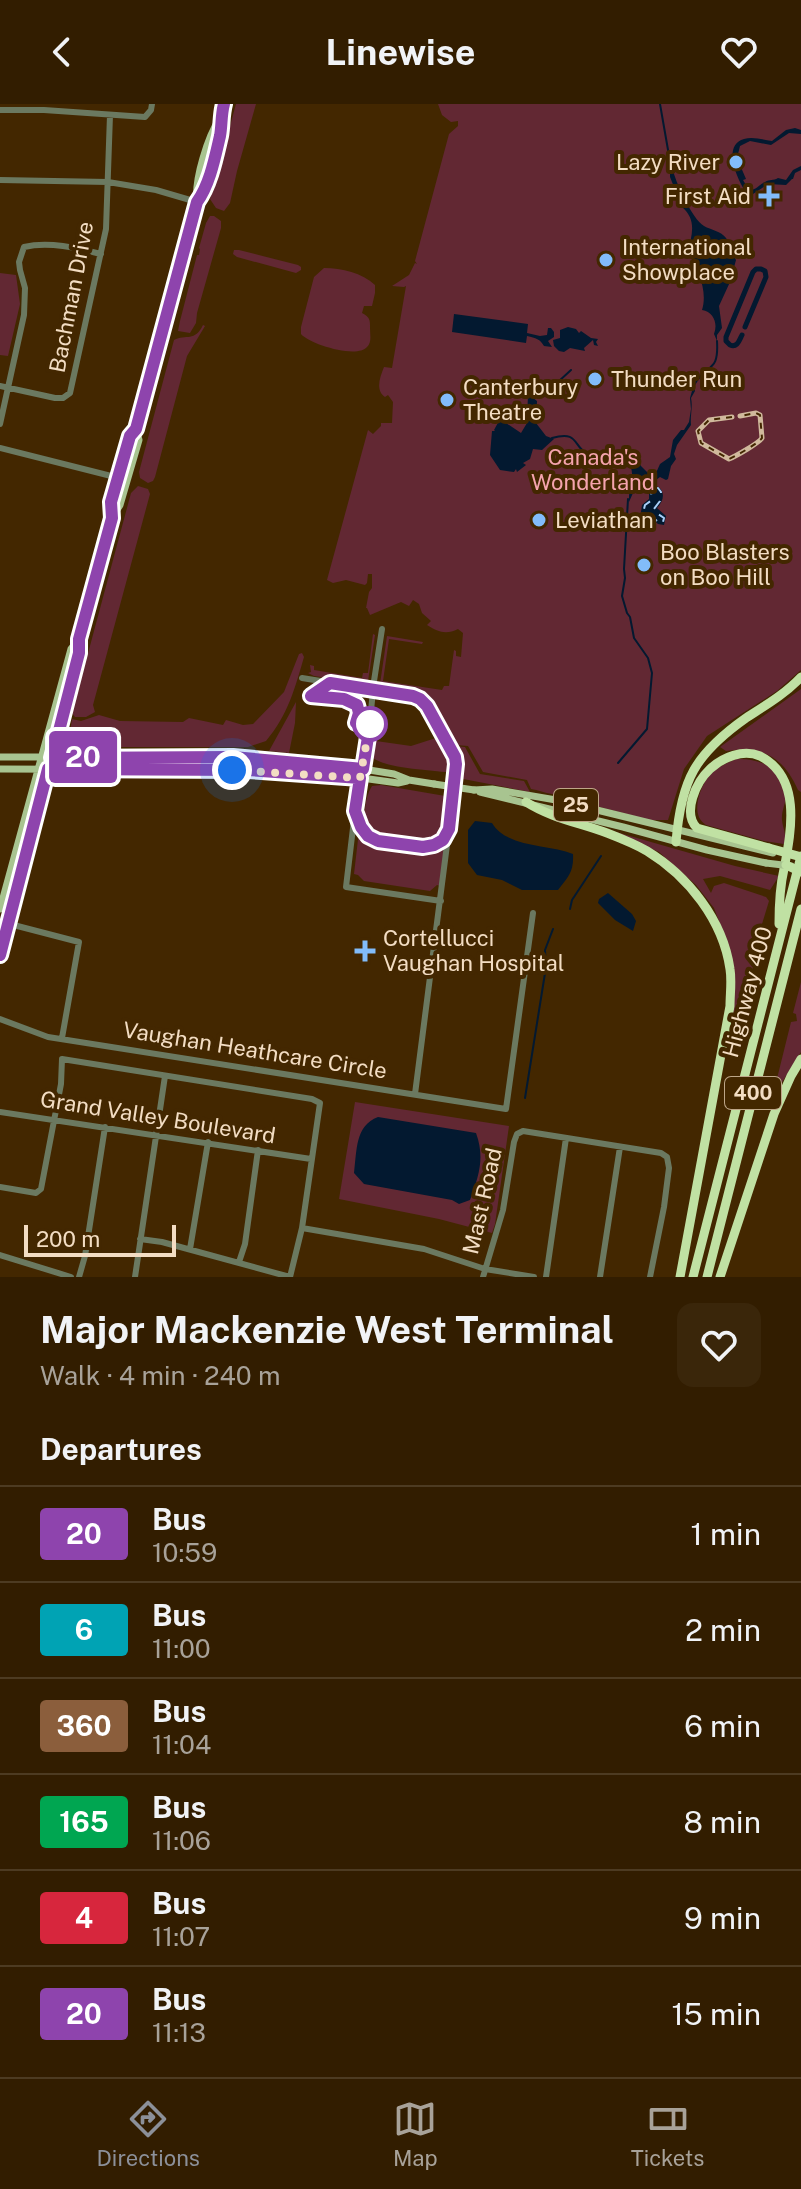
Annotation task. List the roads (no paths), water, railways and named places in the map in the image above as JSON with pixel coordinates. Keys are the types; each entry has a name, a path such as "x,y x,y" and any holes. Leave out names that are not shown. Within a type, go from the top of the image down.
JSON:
{"highway":[{"path":"676,842 682,798 697,762 723,736 787,691 801,677"},
{"path":"779,939 783,874 794,823 795,802 789,780 772,762 752,753 720,760 705,774 694,794 690,816 697,828 769,848 801,857"},
{"path":"526,802 540,811 645,849 669,866 692,889 722,936 730,970 730,1006 680,1277"},
{"name":"Highway 400","path":"693,1277 801,857"},
{"path":"786,861 801,870"},
{"name":"Highway 400","path":"707,1277 801,909"},
{"path":"720,1277 774,1114 801,1059"}],"main road":[{"path":"0,909 44,770 52,758 79,653 79,639 112,518 120,505 122,478 139,440 136,429 197,202 204,192 221,133 220,118 224,104"},
{"path":"0,954 44,770 42,758 71,649 79,639"},
{"name":"25","path":"0,757 233,757 362,774"},
{"name":"25","path":"0,769 219,769 394,774 409,780 526,802 766,863 801,857"},
{"name":"25","path":"474,790 492,789 556,800 786,861"}],"street":[{"path":"0,110 145,117 152,104"},
{"name":"Bachman Drive","path":"4,386 63,398 70,393 106,229 110,115"},
{"path":"0,180 108,182 156,190 197,202"},
{"path":"0,424 4,386 26,302 20,270 21,252 24,247 50,245 101,254"},
{"path":"0,448 122,478"},
{"path":"382,629 346,887 441,901"},
{"path":"302,678 413,696 427,706 455,757 455,777"},
{"path":"415,1094 453,798"},
{"path":"355,811 361,827 368,836 378,841 423,847 443,840 449,829"},
{"name":"Vaughan Heathcare Circle","path":"0,1019 48,1037 506,1109 533,913"},
{"path":"5,923 79,942 62,1038"},
{"path":"0,1187 36,1193 41,1189 61,1084 62,1059 312,1099 320,1103 302,1228 290,1277 190,1249 140,1239"},
{"path":"135,1277 165,1076"},
{"name":"Grand Valley Boulevard","path":"0,1112 311,1159"},
{"path":"79,1277 91,1224 105,1127"},
{"name":"Mast Road","path":"484,1273 503,1210 517,1134 523,1131 566,1138"},
{"path":"546,1277 566,1138 661,1153 667,1157 669,1168 664,1207 650,1277"},
{"path":"190,1249 208,1142"},
{"path":"600,1277 620,1147"},
{"path":"239,1262 245,1244 258,1150"},
{"path":"302,1228 436,1252 484,1273 534,1277"},
{"path":"0,1255 71,1277"}],"water":[{"name":"Lazy River","path":"786,130 801,130 801,134 789,133 771,145 750,141 740,146 737,158 749,190 778,178 786,180 793,170 801,166 801,170 786,185 768,184 753,194 745,191 733,163 737,142 751,138 772,141"},
{"path":"672,167 694,216 704,226 724,236 736,260 719,306 722,328 717,341 714,319 702,310 703,288 688,252 692,222 670,177"},
{"path":"454,314 528,324 527,333 540,336 547,335 548,328 551,328 554,337 548,341 552,347 527,336 526,343 452,332"},
{"path":"568,327 598,339 598,346 594,345 593,340 584,348 585,351 570,348 559,351 553,340 560,338 560,330"},
{"path":"694,384 691,425 677,445 676,459 668,479 660,477 652,483 637,484 629,502 631,468 614,453 636,457 649,474 656,473 660,464 670,457 673,440 689,422 690,398"},
{"path":"528,394 537,401 536,423 546,436 554,439 542,450 533,449 530,459 523,463 526,465 517,472 516,469 514,472 500,470 490,455 492,431 495,431 500,419 521,433 527,423"},
{"path":"653,485 662,491 663,498 657,508 666,516 664,525 641,512 642,505 649,499 649,488"},
{"path":"475,821 492,823 507,837 518,841 573,854 570,874 558,890 522,890 502,880 477,875 468,863 468,830"},
{"path":"608,893 632,914 636,921 633,931 615,920 598,903"},
{"path":"378,1117 476,1133 480,1166 470,1200 459,1204 452,1200 364,1184 354,1173 357,1148 365,1126"}],"waterway":[{"path":"660,104 671,167"},
{"path":"742,335 734,346 726,341 753,272 761,269 766,277 745,327"},
{"path":"694,385 714,363 717,341"},
{"path":"515,384 527,389 533,398 571,370"},
{"path":"552,438 572,438 592,456 614,453"},
{"path":"618,763 647,729 652,673 648,658 634,638 622,596 628,499"},
{"path":"570,909 572,900 601,856"},
{"path":"525,1098 546,967 545,950 553,929"}],"railway":[{"path":"732,417 709,420 698,431 701,443 729,459 762,438 760,415 740,416"}],"place":[{"name":"Lazy River","path":"736,162"},
{"name":"First Aid","path":"769,196"},
{"name":"International Showplace","path":"606,260"},
{"name":"Thunder Run","path":"595,379"},
{"name":"Canterbury Theatre","path":"447,400"},
{"name":"Leviathan","path":"539,520"},
{"name":"Boo Blasters on Boo Hill","path":"644,565"},
{"name":"Cortellucci Vaughan Hospital","path":"365,951"}],"park label":[{"name":"Canada's Wonderland","path":"593,470"}]}
